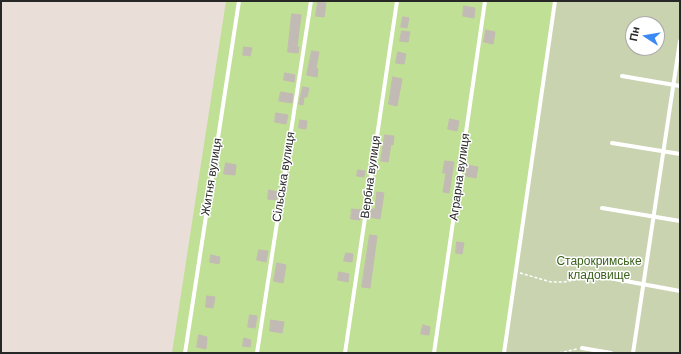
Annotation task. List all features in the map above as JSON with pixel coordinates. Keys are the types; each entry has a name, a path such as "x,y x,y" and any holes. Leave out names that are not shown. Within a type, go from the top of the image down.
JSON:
{"lane":[{"name":"Житня вулиця","path":"185,353 239,1"},
{"name":"Сільська вулиця","path":"257,353 311,1"},
{"name":"Вербна вулиця","path":"345,353 397,1"},
{"name":"Аграрна вулиця","path":"434,353 485,1"},
{"path":"504,353 555,1"},
{"path":"633,353 680,41"},
{"path":"622,76 680,86"},
{"path":"612,144 680,154"},
{"path":"602,208 680,221"},
{"path":"593,275 680,291"},
{"path":"582,348 611,353"}],"path":[{"path":"516,273 551,282 576,281 593,275"},
{"path":"559,353 582,348"}],"green space":[{"path":"226,1 555,1 504,353 172,353"},
{"name":"Старокримське кладовище","path":"555,1 680,1 680,353 504,353"}],"building":[{"path":"318,2 326,3 324,17 316,16"},
{"path":"464,6 475,8 474,18 463,16"},
{"path":"292,14 301,15 297,47 299,47 298,53 288,52"},
{"path":"403,17 409,18 407,28 401,27"},
{"path":"486,30 495,32 493,44 484,42"},
{"path":"402,31 410,32 408,42 400,41"},
{"path":"244,47 252,48 250,56 243,55"},
{"path":"312,51 319,52 316,68 318,69 317,77 307,75"},
{"path":"398,52 406,54 404,64 396,63"},
{"path":"285,73 295,75 294,82 284,80"},
{"path":"393,77 402,79 397,106 389,104"},
{"path":"303,87 309,88 307,97 304,97 303,105 299,104"},
{"path":"281,92 293,94 292,103 279,101"},
{"path":"276,113 288,115 286,124 275,122"},
{"path":"450,119 459,121 457,131 448,129"},
{"path":"300,120 307,121 306,129 299,128"},
{"path":"385,135 394,136 388,162 381,161"},
{"path":"445,161 454,162 449,193 443,192 446,173 443,173"},
{"path":"226,163 236,165 235,175 224,174"},
{"path":"467,165 478,167 476,178 466,176"},
{"path":"358,170 365,171 364,177 357,176"},
{"path":"269,190 278,192 276,200 268,199"},
{"path":"377,192 384,193 380,219 369,217 369,212 371,212 372,209 375,209"},
{"path":"352,209 363,210 360,220 351,219"},
{"path":"370,235 377,236 370,288 362,287"},
{"path":"457,242 464,243 462,254 456,253"},
{"path":"259,250 268,251 266,262 257,260"},
{"path":"346,253 353,254 352,262 344,261"},
{"path":"211,255 220,257 219,264 210,262"},
{"path":"277,263 286,265 283,283 274,281"},
{"path":"339,272 349,274 348,282 338,280"},
{"path":"207,296 215,297 213,308 206,307"},
{"path":"250,315 257,316 255,328 248,327"},
{"path":"271,320 284,322 282,333 270,331"},
{"path":"423,325 430,327 429,335 421,334"},
{"path":"199,335 207,337 206,349 197,347"},
{"path":"244,338 251,340 250,347 243,346"}]}
